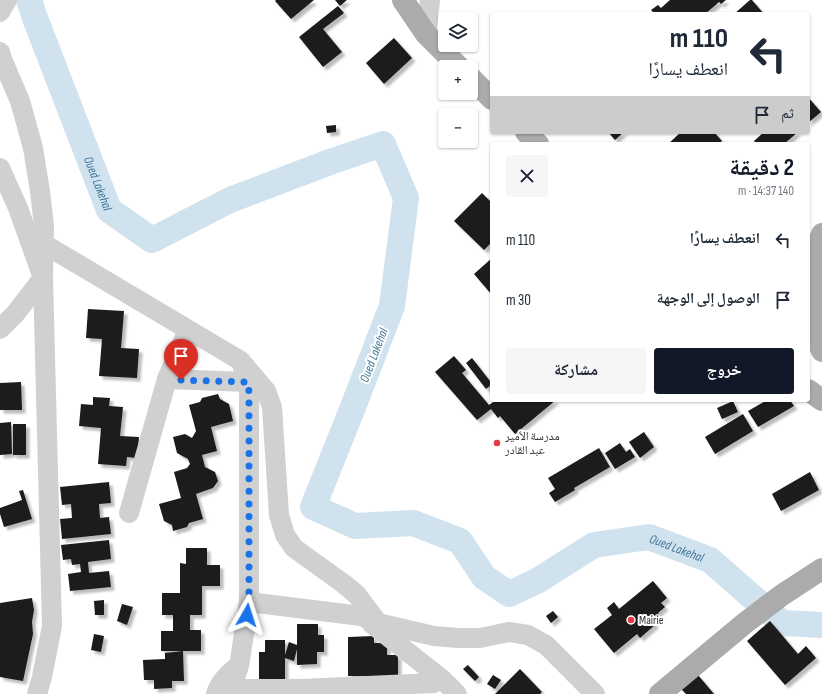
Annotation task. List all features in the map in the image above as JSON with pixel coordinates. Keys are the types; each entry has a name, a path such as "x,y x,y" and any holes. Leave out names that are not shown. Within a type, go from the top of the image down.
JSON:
{"main road":[{"path":"402,0 426,34 452,60"},
{"path":"478,85 490,97"},
{"path":"528,134 536,142"},
{"path":"822,234 816,250 811,295 818,341 822,351"},
{"path":"810,391 822,400"},
{"path":"660,694 782,595 822,569"},
{"path":"782,595 822,578"}],"street":[{"path":"0,12 7,0"},
{"path":"426,34 430,0"},
{"path":"0,52 20,101 33,148 44,226 43,278 52,626 42,677 37,694"},
{"path":"0,168 18,208 43,278"},
{"path":"44,244 241,361 266,391 272,407 279,515 285,535 294,548 357,595 369,620 437,685 457,694"},
{"path":"0,329 15,314 43,278"},
{"path":"129,514 167,379 188,330"},
{"path":"241,361 248,382 249,392 249,602 239,666 221,682 218,688 226,692 301,692 437,685"},
{"path":"167,379 248,382"},
{"path":"249,602 369,620 434,636 480,638 509,632 528,635 546,645 595,694"}],"building":[{"path":"314,0 291,19 275,1"},
{"path":"335,0 347,0 340,6"},
{"path":"670,0 726,0 721,4 719,2 707,12 653,12 651,10 658,5 661,8"},
{"path":"750,0 752,0 762,12 736,12"},
{"path":"338,6 344,13 323,29 342,52 323,67 299,37"},
{"path":"394,38 412,58 384,84 366,63"},
{"path":"810,99 821,112 810,121"},
{"path":"336,125 336,132 327,133 326,126"},
{"path":"610,134 622,134 615,140"},
{"path":"679,134 716,134 722,141 721,142 670,142"},
{"path":"762,134 796,134 786,142 754,141"},
{"path":"482,193 490,201 490,244 484,250 454,221"},
{"path":"490,260 490,293 474,274"},
{"path":"88,309 124,311 121,348 139,349 137,378 99,376 102,339 86,338"},
{"path":"454,356 466,370 462,373 489,405 493,402 554,402 515,434 500,416 498,418 491,409 477,420 435,372"},
{"path":"472,358 490,381 490,386 486,389 466,363"},
{"path":"21,382 22,410 0,410 0,383"},
{"path":"218,394 220,399 229,404 233,421 211,427 217,451 202,455 205,467 215,472 218,481 213,488 196,494 203,519 189,523 187,527 173,531 172,525 164,521 159,504 181,498 174,472 187,468 190,464 188,459 177,453 173,437 185,434 192,438 196,431 189,405 200,402 202,398"},
{"path":"93,397 110,398 109,406 123,407 120,436 139,437 137,458 127,457 126,466 98,464 101,428 79,426 81,404 93,405"},
{"path":"733,402 738,412 722,419 717,408"},
{"path":"764,402 791,402 794,406 758,427 748,411"},
{"path":"743,414 753,431 715,454 705,437"},
{"path":"11,422 12,454 0,455 0,423"},
{"path":"13,424 26,424 26,455 13,455"},
{"path":"644,432 654,447 640,458 629,442"},
{"path":"620,443 626,452 630,449 635,457 615,469 605,453"},
{"path":"599,448 610,467 574,488 575,490 555,502 549,493 555,489 548,478"},
{"path":"810,472 819,490 781,511 772,494"},
{"path":"109,482 111,503 99,504 100,518 109,517 111,534 62,539 60,519 72,518 71,504 62,505 60,487"},
{"path":"23,490 32,519 4,527 0,514 0,508 22,500 19,491"},
{"path":"109,540 111,559 88,562 89,573 109,571 111,587 70,591 68,574 81,572 80,564 72,565 71,559 63,560 61,545"},
{"path":"186,548 207,548 207,565 220,565 220,586 202,586 202,615 190,615 190,630 201,630 201,651 161,651 161,631 173,631 173,615 162,615 162,593 180,593 180,563 186,564"},
{"name":"Mairie","path":"653,581 667,598 661,603 665,607 658,613 661,617 653,623 655,625 640,638 637,634 614,653 594,629 612,615 607,608 614,602 619,609"},
{"path":"32,598 34,610 32,622 33,634 23,681 0,677 0,603"},
{"path":"104,600 104,615 95,615 94,601"},
{"path":"122,604 133,607 127,625 117,621"},
{"path":"553,611 558,617 551,623 546,616"},
{"path":"770,621 798,654 806,646 816,658 785,685 747,641"},
{"path":"297,624 318,624 318,635 324,635 324,652 317,652 317,664 297,665 297,649 294,661 285,658 285,679 259,679 259,652 265,652 265,640 285,640 285,655 289,642 297,645"},
{"path":"94,634 104,636 101,652 91,650"},
{"path":"374,636 374,643 387,643 387,655 398,655 398,676 348,676 348,637"},
{"path":"183,651 184,681 172,681 172,688 154,689 154,680 144,680 143,660 165,659 165,653"},
{"path":"468,665 479,677 475,681 463,669"},
{"path":"520,669 542,692 540,694 495,694"},
{"path":"493,675 501,680 495,689 487,684"},
{"path":"698,675 714,694 686,694 681,689"}],"waterway":[{"name":"Oued Lakehal","path":"29,0 109,210 152,240 230,200 330,162 383,144 406,198 392,306 313,507 355,526 413,523 460,541 484,577 509,594 537,581 594,545 649,537 710,560 782,623 822,625"}],"place":[{"name":"مدرسة الأمير عبد القادر","path":"497,443"},
{"name":"Mairie","path":"631,620"}],"route":[{"path":"181,380 248,382 249,602 247,615"}]}
